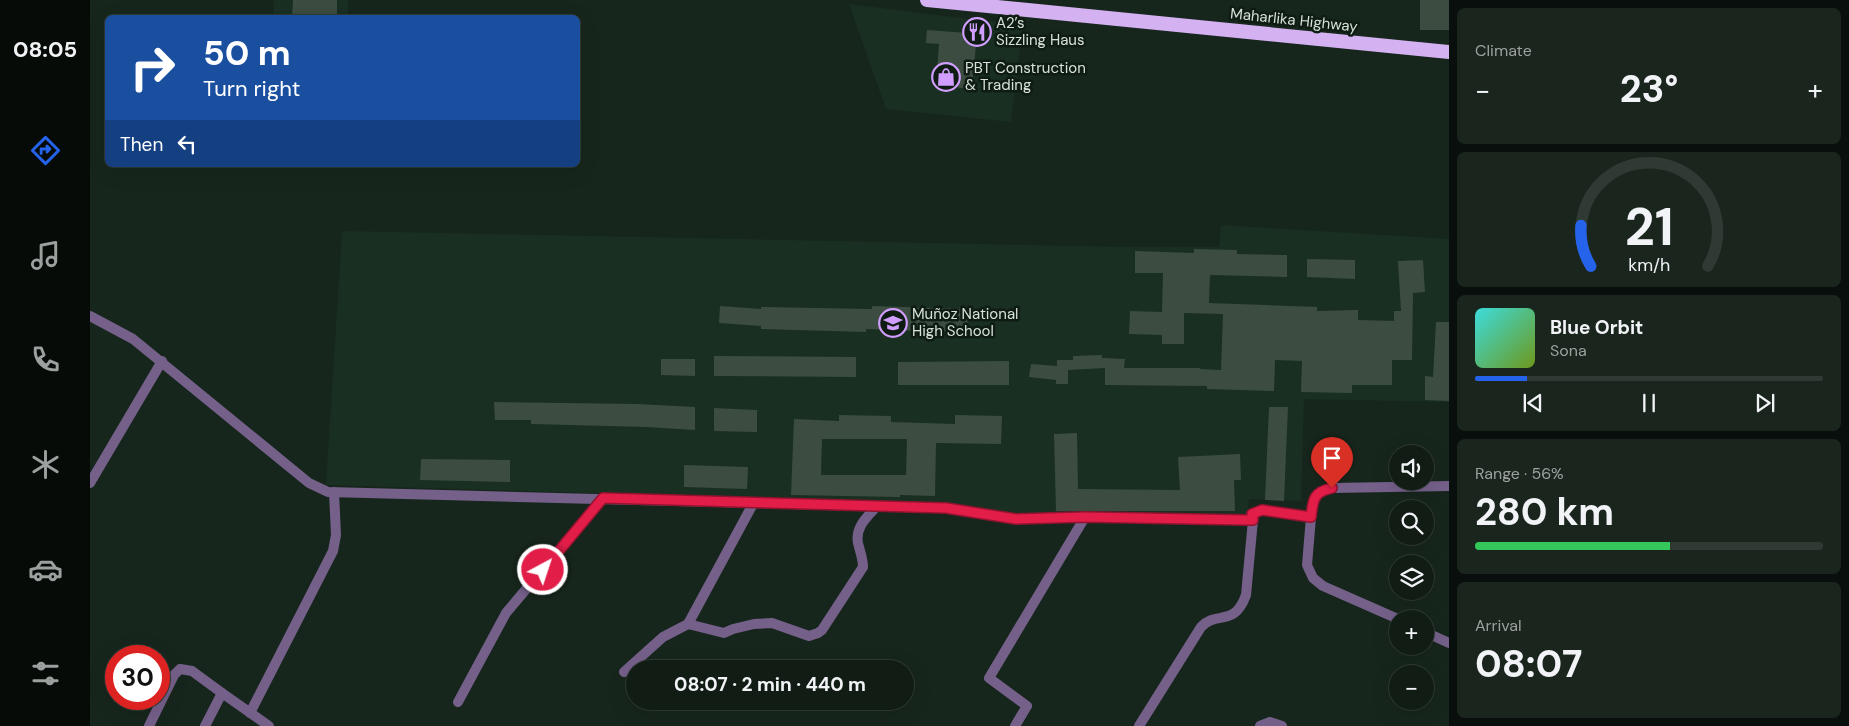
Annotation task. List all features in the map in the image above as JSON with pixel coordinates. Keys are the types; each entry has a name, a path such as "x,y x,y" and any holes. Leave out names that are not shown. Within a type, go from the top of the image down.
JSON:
{"highway":[{"name":"Maharlika Highway","path":"927,0 1449,52"}],"street":[{"path":"90,316 124,333 162,361 308,483 322,490 334,492 946,508 1016,519 1085,517 1253,520"},
{"path":"90,483 162,361"},
{"path":"1389,615 1323,586 1313,578 1307,565 1311,517 1315,498 1319,493 1327,489 1449,486"},
{"path":"250,713 333,551 336,535 334,492"},
{"path":"458,702 506,613 603,498"},
{"path":"624,672 663,637 688,624 754,502"},
{"path":"688,624 724,633 754,624 772,623 809,636 818,633 863,567 863,558 858,542 858,530 877,506"},
{"path":"1139,726 1200,627 1209,621 1231,616 1242,606 1246,595 1252,514 1262,510 1311,517"},
{"path":"1015,726 1027,706 989,678 1085,517"},
{"path":"1434,636 1449,643"},
{"path":"149,726 174,675 180,668 192,671 268,726"},
{"path":"205,726 222,692"},
{"path":"1260,726 1270,722 1282,726"}],"shaded area":[{"path":"274,0 348,0 348,15 273,15"},
{"name":"PBT Construction & Trading","path":"849,4 969,19 966,42 984,45 988,21 1023,24 1011,122 886,109"},
{"name":"Muñoz National High School","path":"1221,225 1449,239 1449,402 1304,399 1301,501 1249,499 1247,516 1015,515 950,504 326,485 342,231 1132,247 1219,247"}],"building":[{"path":"293,0 337,0 337,15 292,15"},
{"path":"1420,0 1449,0 1449,30 1420,30"},
{"path":"969,19 988,21 985,45 976,44 972,89 936,85 939,44 926,43 927,30 967,33"},
{"path":"1194,249 1237,250 1237,254 1287,255 1287,277 1210,275 1209,303 1317,307 1317,311 1358,310 1358,320 1394,321 1394,311 1401,311 1398,261 1423,260 1425,292 1413,293 1412,360 1392,360 1392,385 1352,385 1352,393 1301,392 1302,361 1275,360 1274,391 1207,389 1207,386 1105,385 1105,368 1068,370 1068,384 1056,384 1056,380 1029,377 1031,364 1057,366 1057,360 1073,360 1073,356 1102,355 1102,358 1125,359 1124,368 1200,368 1221,370 1223,314 1184,313 1184,344 1162,344 1162,335 1129,334 1130,311 1162,312 1163,273 1135,273 1135,251 1194,253"},
{"path":"1307,259 1355,260 1355,279 1307,277"},
{"path":"720,306 761,309 761,307 872,309 872,306 968,309 967,333 866,329 866,332 761,329 761,326 719,323"},
{"path":"1436,322 1449,322 1449,401 1425,400 1425,376 1433,377"},
{"path":"714,356 856,357 856,377 714,376"},
{"path":"661,359 695,359 695,376 661,375"},
{"path":"1009,361 1009,385 898,385 898,362"},
{"path":"494,402 637,404 695,407 695,430 531,424 531,420 495,420"},
{"path":"1269,407 1288,407 1284,501 1265,500"},
{"path":"714,408 757,410 757,432 714,431"},
{"path":"839,415 891,416 891,422 955,424 955,415 1002,416 1001,444 936,443 935,496 791,495 794,419 839,421","holes":["822,439 907,439 906,475 821,475"]},
{"path":"1077,433 1078,489 1180,490 1178,457 1240,454 1241,480 1234,480 1235,511 1056,511 1054,434"},
{"path":"421,459 510,460 510,482 420,480"},
{"path":"684,465 748,467 747,489 684,487"},
{"path":"549,544 553,547 538,565 535,562"}],"place":[{"name":"A2’s Sizzling Haus","path":"977,32"},
{"name":"PBT Construction & Trading","path":"946,77"},
{"name":"Muñoz National High School","path":"893,323"}],"route":[{"path":"543,570 603,498 946,508 1016,519 1085,517 1253,520 1251,515 1258,510 1311,517 1313,502 1317,495 1322,491 1332,488"}]}
